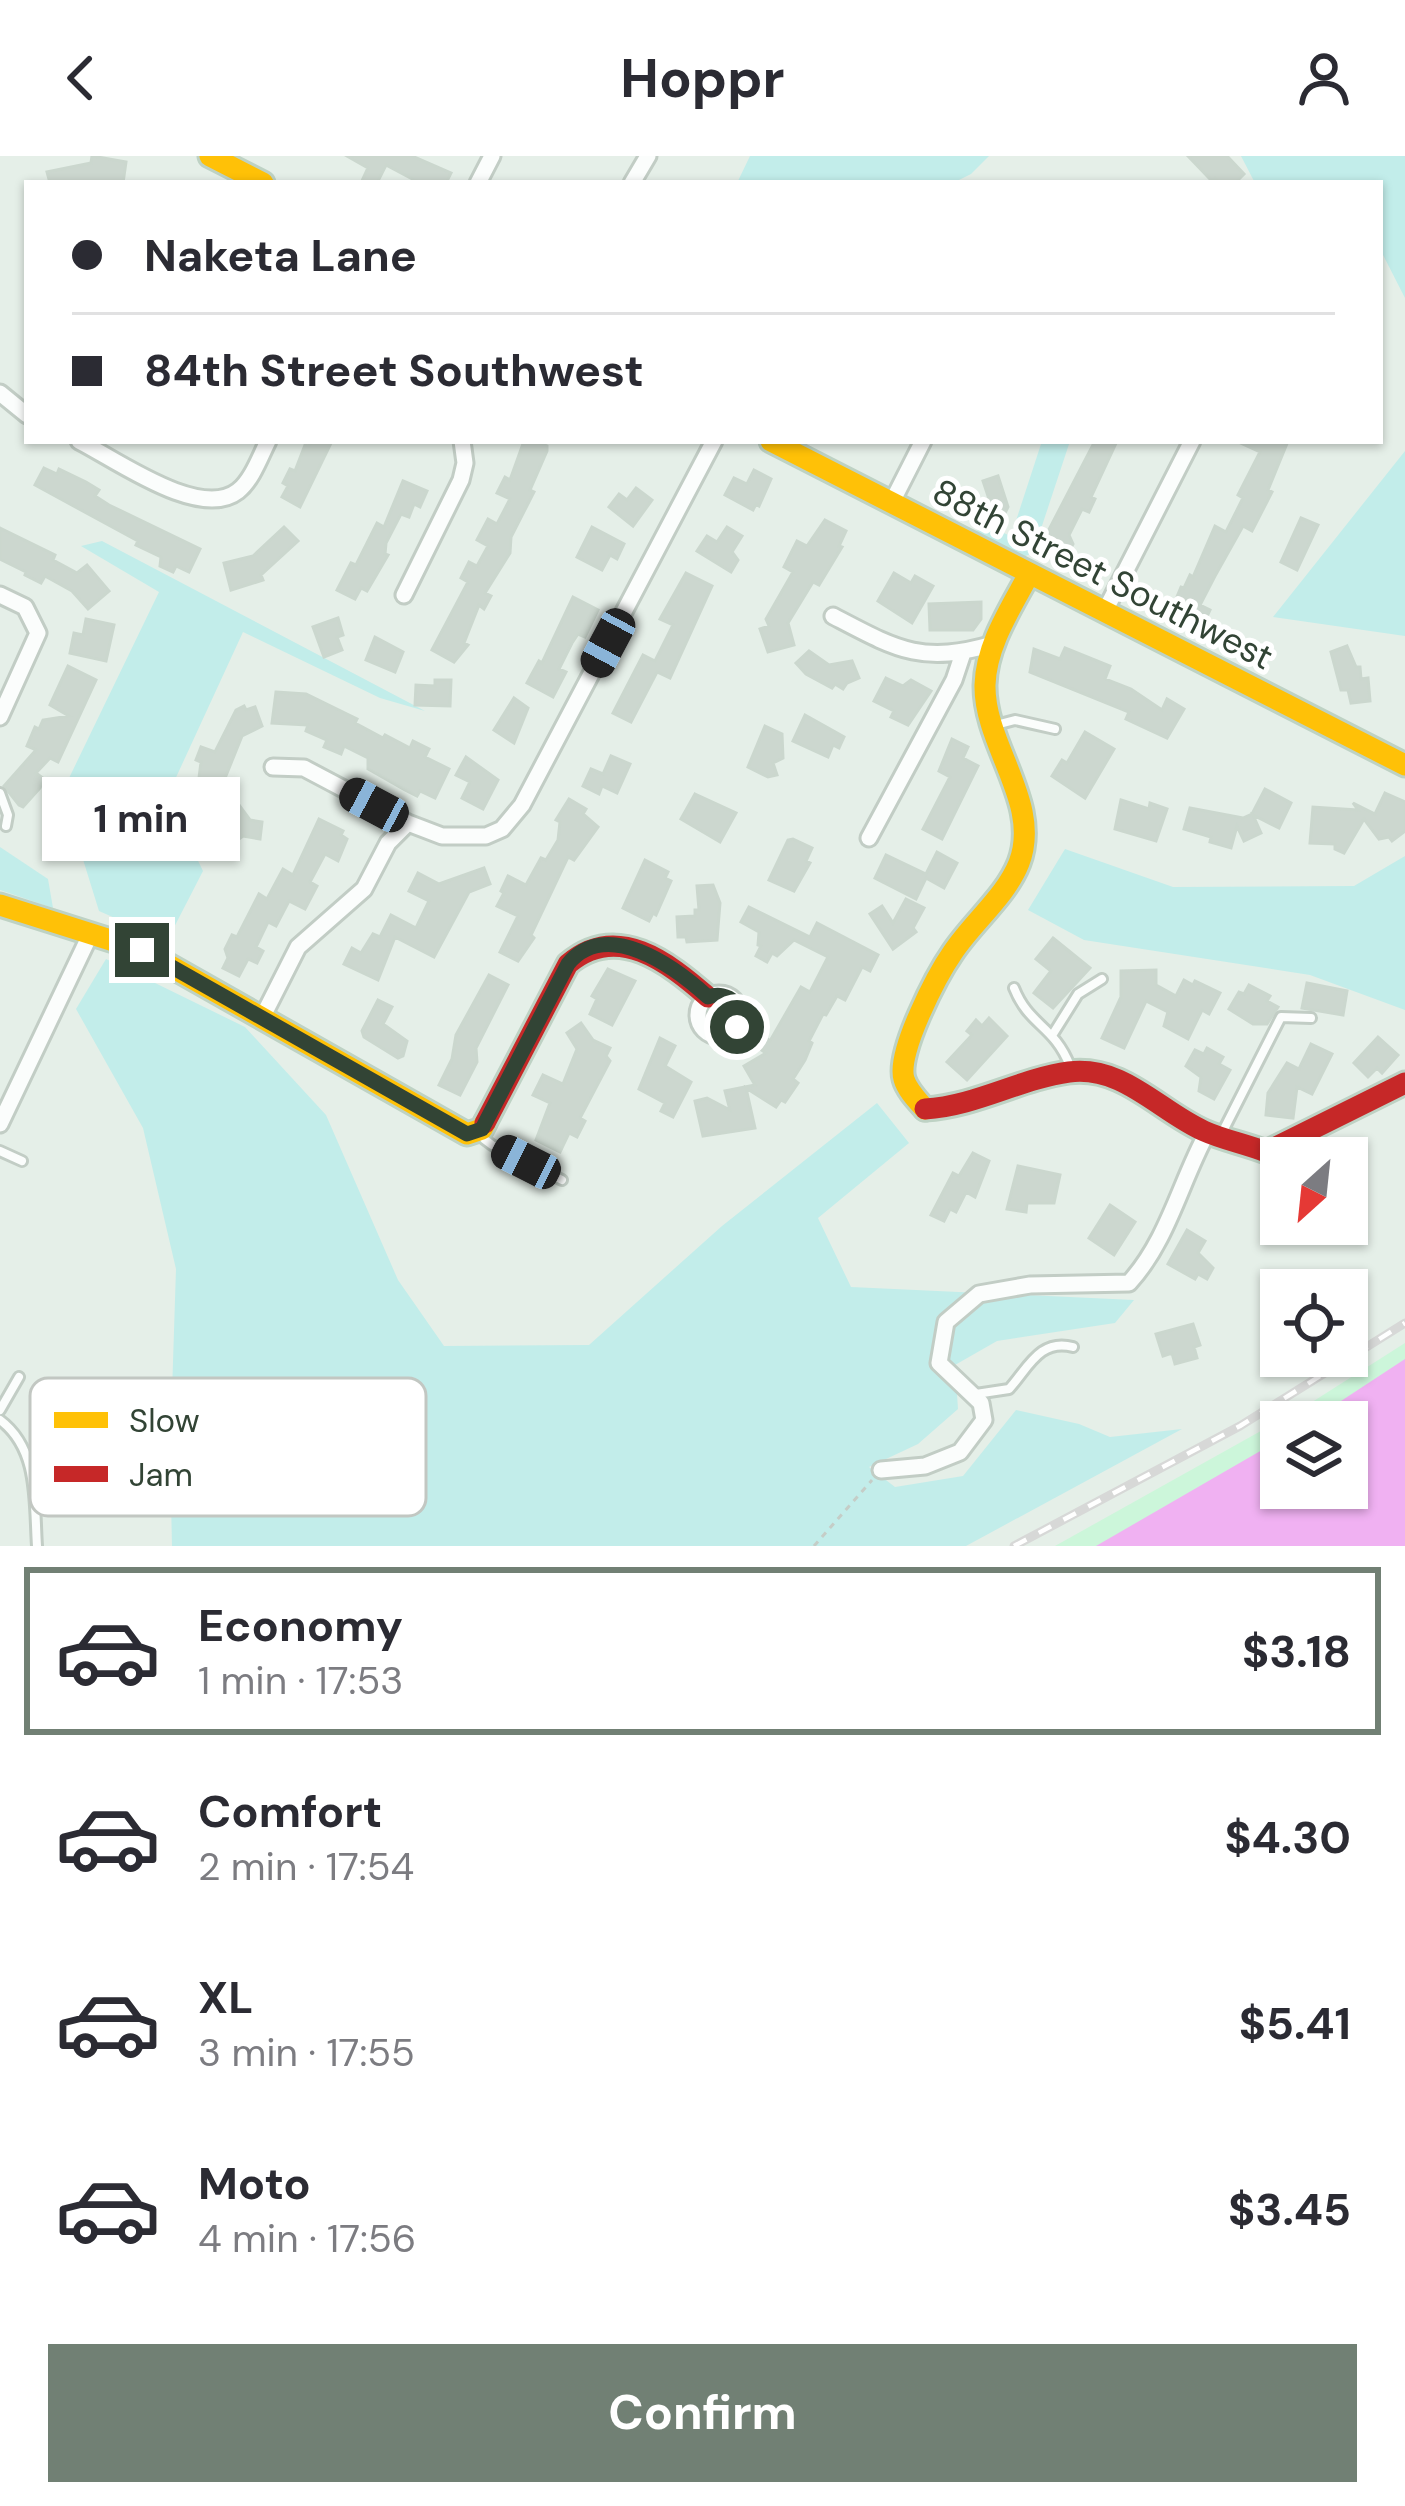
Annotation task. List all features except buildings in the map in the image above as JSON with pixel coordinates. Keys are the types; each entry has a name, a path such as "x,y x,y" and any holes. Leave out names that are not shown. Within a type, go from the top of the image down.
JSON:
{"street":[{"path":"210,156 257,180"},
{"path":"0,393 24,413"},
{"path":"111,449 178,494 218,498 236,494 266,444"},
{"path":"404,596 461,480 462,444"},
{"path":"273,766 304,768 442,836 486,836 502,829 522,805 712,444"},
{"name":"88th Street Southwest","path":"777,444 1405,765"},
{"path":"892,502 921,444"},
{"path":"1105,610 1190,444"},
{"path":"1029,574 993,644 985,683 991,726 1023,813 1027,842 1016,873 952,953 924,1004 902,1068 912,1096 924,1109 943,1110 1090,1071 1214,1134 1266,1152 1405,1083"},
{"path":"0,595 26,607 38,633 0,717"},
{"path":"833,616 918,655 963,653 993,644"},
{"path":"869,838 954,680 963,653"},
{"path":"262,1018 298,946 364,889 388,843 408,823"},
{"path":"0,905 142,950 467,1134 482,1129 568,964 580,950 611,942 630,948 689,980 708,997"},
{"path":"0,1124 6,1097 91,933"},
{"path":"881,1470 925,1466 960,1452 984,1420 981,1403 939,1363 946,1322 979,1294 1030,1285 1129,1283 1155,1248 1214,1134"}],"lane":[{"path":"991,726 1015,720 1055,730"},
{"path":"0,793 8,814 6,826"},
{"path":"1053,1034 1078,994 1102,979"},
{"path":"1014,988 1023,1011 1060,1040 1073,1073"},
{"path":"1214,1134 1281,1017 1311,1018"},
{"path":"482,1129 491,1144 562,1180"},
{"path":"0,1151 22,1161"},
{"path":"970,1394 1010,1389 1035,1356 1051,1346 1073,1347"},
{"path":"0,1410 20,1377"},
{"path":"0,1420 22,1443 30,1469"},
{"path":"35,1516 37,1546"}],"path":[{"path":"814,1546 881,1470"}],"shaded area":[{"path":"750,156 989,156 959,180 738,180"},
{"path":"1241,156 1405,156 1405,298 1383,255 1383,180 1253,180"},
{"path":"1041,444 1069,444 1033,553 1023,557 975,531 989,527 1011,536"},
{"path":"1405,451 1405,636 1273,617"},
{"path":"102,541 425,711 380,698 243,632 167,797 203,871 167,941 99,911 81,853 56,805 159,592 81,546"},
{"path":"0,847 48,879 53,908 0,890"},
{"path":"1065,849 1173,887 1354,886 1405,856 1405,1010 1310,975 1084,940 1028,910"},
{"path":"106,959 245,1027 326,1115 398,1280 444,1346 589,1345 722,1226 877,1103 909,1143 818,1218 851,1287 1134,1300 1115,1323 997,1341 955,1365 958,1409 918,1444 869,1467 895,1487 963,1476 1016,1410 1079,1424 1110,1437 1182,1429 966,1546 172,1546 171,1516 426,1516 426,1378 172,1378 176,1269 143,1128 76,1009"},
{"path":"1405,1359 1405,1546 1096,1546 1260,1451 1260,1509 1368,1509 1368,1401 1341,1401"}],"sand":[{"path":"1405,1343 1405,1538 1392,1546 1055,1546 1260,1431 1260,1509 1368,1509 1368,1401 1314,1401 1351,1377 1368,1377 1368,1367"}],"railway":[{"path":"1014,1546 1240,1426 1405,1323"}],"traffic: slow":[{"path":"210,156 257,180"},
{"path":"777,444 1405,765"},
{"path":"925,1109 904,1079 912,1033 953,952 1013,875 1024,841 1018,796 993,730 985,685 995,641 1029,574"},
{"path":"0,905 142,950 467,1134 485,1123"}],"traffic: jam":[{"path":"485,1123 568,964 586,952 605,947 641,952 676,971 708,997"},
{"path":"925,1109 962,1103 1051,1075 1088,1072 1124,1082 1204,1131 1266,1152 1405,1083"}],"route":[{"path":"142,950 467,1134 482,1129 568,964 580,950 611,942 630,948 689,980 708,997 722,994 734,1001 740,1013 737,1027"}]}
